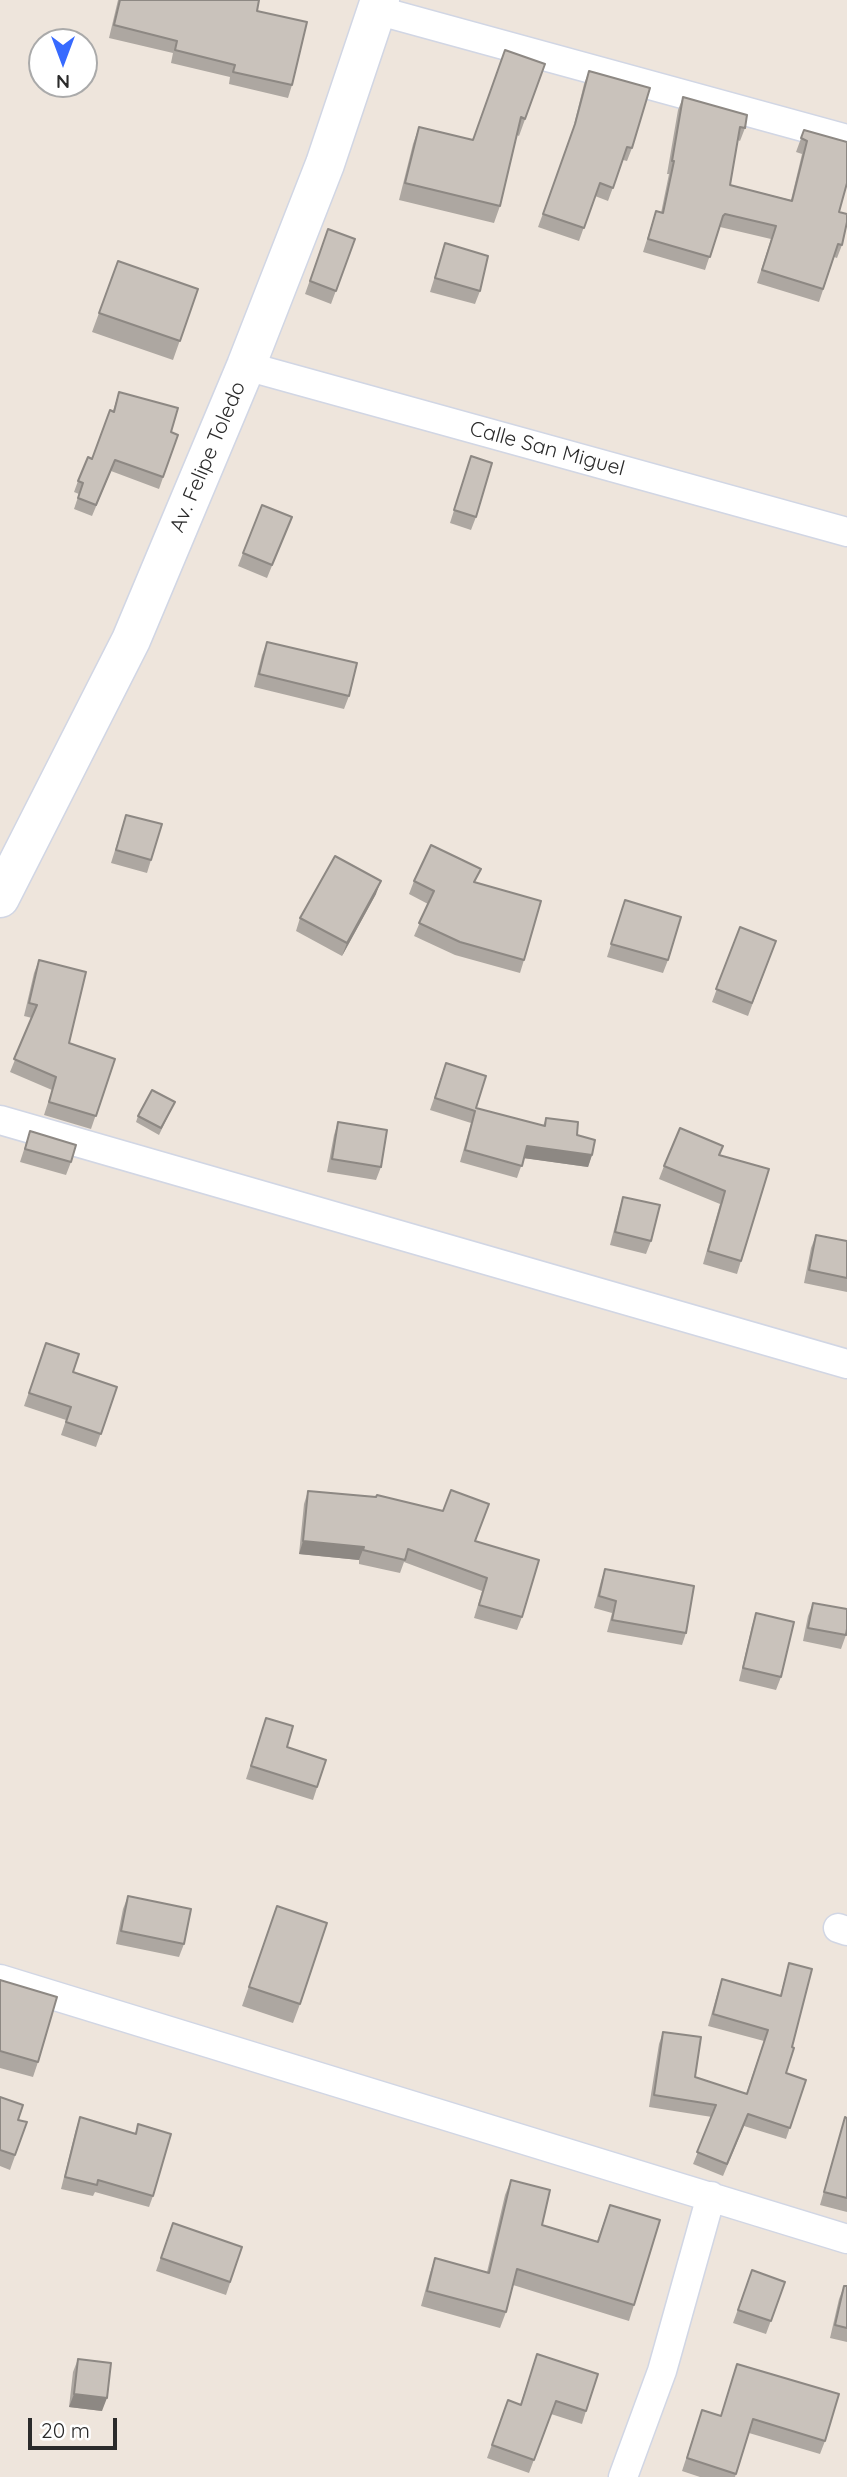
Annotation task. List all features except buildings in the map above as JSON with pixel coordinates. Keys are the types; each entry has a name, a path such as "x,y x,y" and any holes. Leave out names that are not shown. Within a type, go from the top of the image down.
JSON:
{"main road":[{"name":"Av. Felipe Toledo","path":"0,898 131,640 246,366 325,164 378,5"}],"street":[{"path":"378,5 847,139"},
{"name":"Calle San Miguel","path":"246,366 847,532"},
{"path":"0,1120 847,1364"},
{"path":"0,1979 847,2239"},
{"path":"623,2477 662,2371 711,2196"}]}
